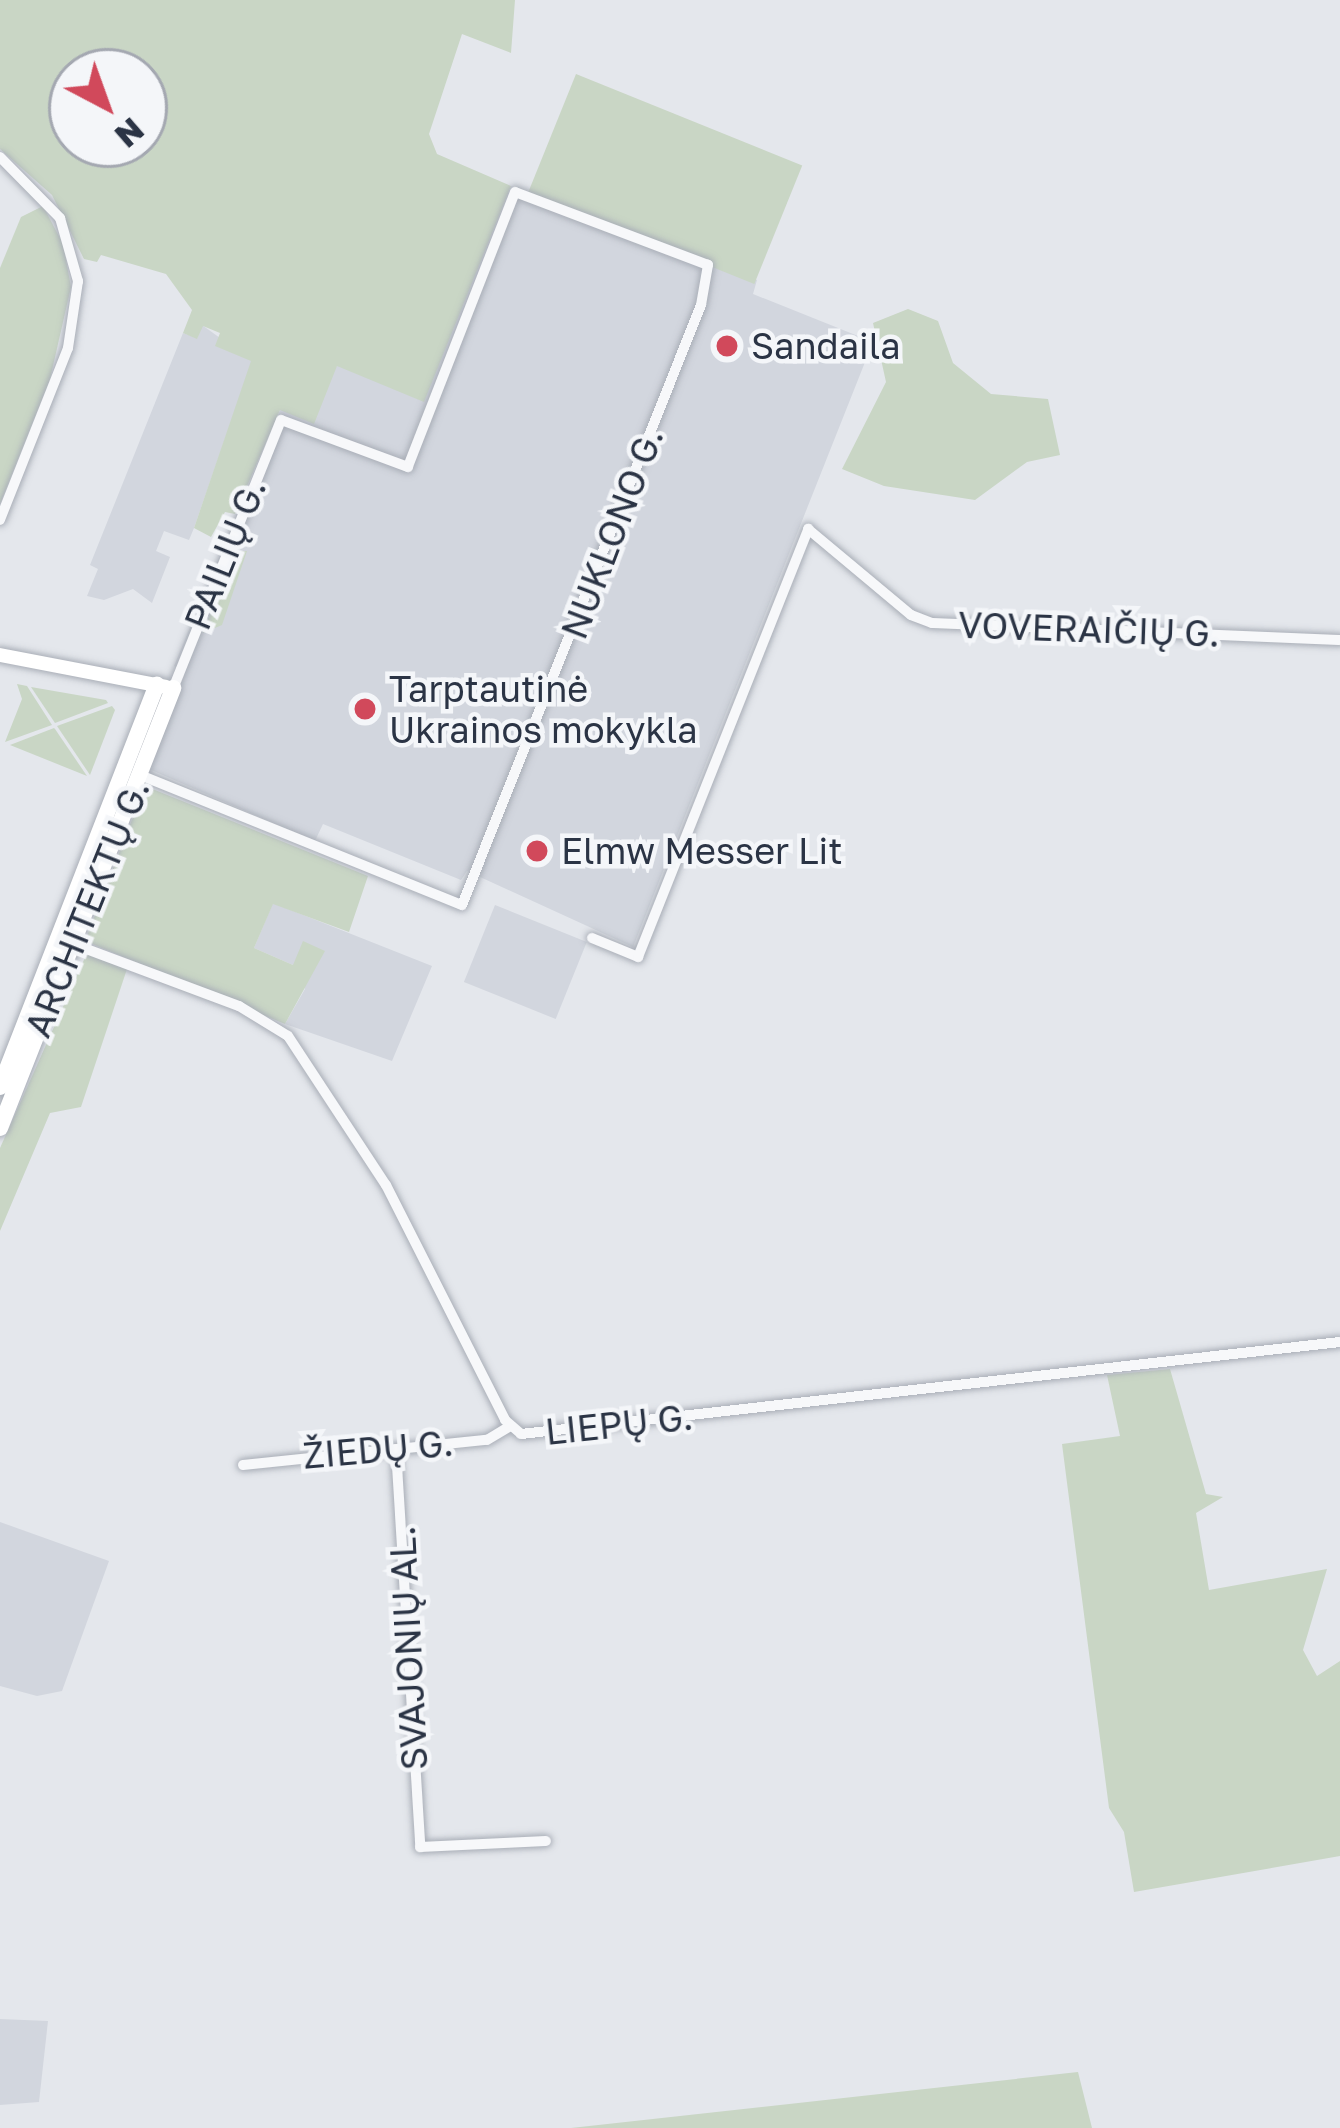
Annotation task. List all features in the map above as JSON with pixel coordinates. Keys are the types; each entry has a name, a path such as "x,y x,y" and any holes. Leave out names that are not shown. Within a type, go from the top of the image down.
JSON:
{"main road":[{"path":"0,655 165,686"},
{"name":"ARCHITEKTŲ G.","path":"6,1086 73,944 140,775 165,686"},
{"name":"ARCHITEKTŲ G.","path":"0,1128 6,1086 165,686"}],"street":[{"path":"0,157 60,218 78,281 68,348 0,520"},
{"name":"NUKLONO G.","path":"140,775 462,905 701,305 708,265 515,192 408,467 281,420"},
{"name":"PAILIŲ G.","path":"165,686 281,420"},
{"name":"VOVERAIČIŲ G.","path":"592,938 638,957 808,529 911,615 932,623 1340,640"},
{"name":"LIEPŲ G.","path":"73,944 238,1006 288,1036 386,1185 509,1426 537,1436 1340,1342"},
{"name":"ŽIEDŲ G.","path":"244,1465 487,1440 509,1426"},
{"name":"SVAJONIŲ AL.","path":"397,1449 420,1847 546,1841"}],"shaded area":[{"path":"511,186 757,280 753,294 873,342 633,947 467,871 461,880 323,824 315,841 149,769 185,673 174,666 280,410 337,366 457,316"},
{"path":"202,325 252,361 189,540 164,531 156,551 170,557 152,603 133,589 104,600 87,596 98,569 90,565 183,333 197,338"},
{"path":"273,903 432,966 392,1061 285,1024 305,989 293,965 254,948"},
{"path":"495,905 587,942 556,1019 464,982"},
{"path":"0,1522 109,1561 62,1691 37,1696 0,1686"},
{"path":"0,2019 48,2021 39,2102 0,2105"}],"green space":[{"path":"0,0 515,0 511,53 462,34 429,134 437,154 511,186 424,402 337,366 314,424 280,410 235,514 225,512 211,537 194,528 251,361 215,346 220,333 203,326 197,339 183,333 192,310 166,274 101,255 97,262 84,259 52,195 0,149"},
{"path":"576,74 802,165 754,284 528,193"},
{"path":"43,206 63,244 71,287 50,379 0,504 0,268 21,217"},
{"path":"908,309 938,321 953,363 991,394 1048,399 1060,455 1027,462 975,500 884,486 842,469 886,382 873,323"},
{"path":"247,551 222,625 203,633 232,552"},
{"path":"17,684 27,686 52,725 5,742 22,699"},
{"path":"31,687 106,700 108,703 55,723"},
{"path":"112,706 115,710 90,775 57,726"},
{"path":"55,729 87,776 10,745"},
{"path":"145,786 368,876 349,932 273,904 254,948 293,965 303,941 325,951 285,1024 85,941"},
{"path":"87,953 127,969 81,1107 50,1113 0,1231 0,1148"},
{"path":"1170,1369 1206,1494 1223,1497 1196,1513 1209,1590 1327,1569 1303,1650 1317,1676 1340,1661 1340,1856 1134,1892 1124,1832 1109,1808 1062,1444 1120,1436 1107,1375"},
{"path":"1078,2072 1092,2128 571,2128"}],"place":[{"name":"Sandaila","path":"727,346"},
{"name":"Tarptautinė Ukrainos mokykla","path":"365,709"},
{"name":"Elmw Messer Lit","path":"537,851"}]}
